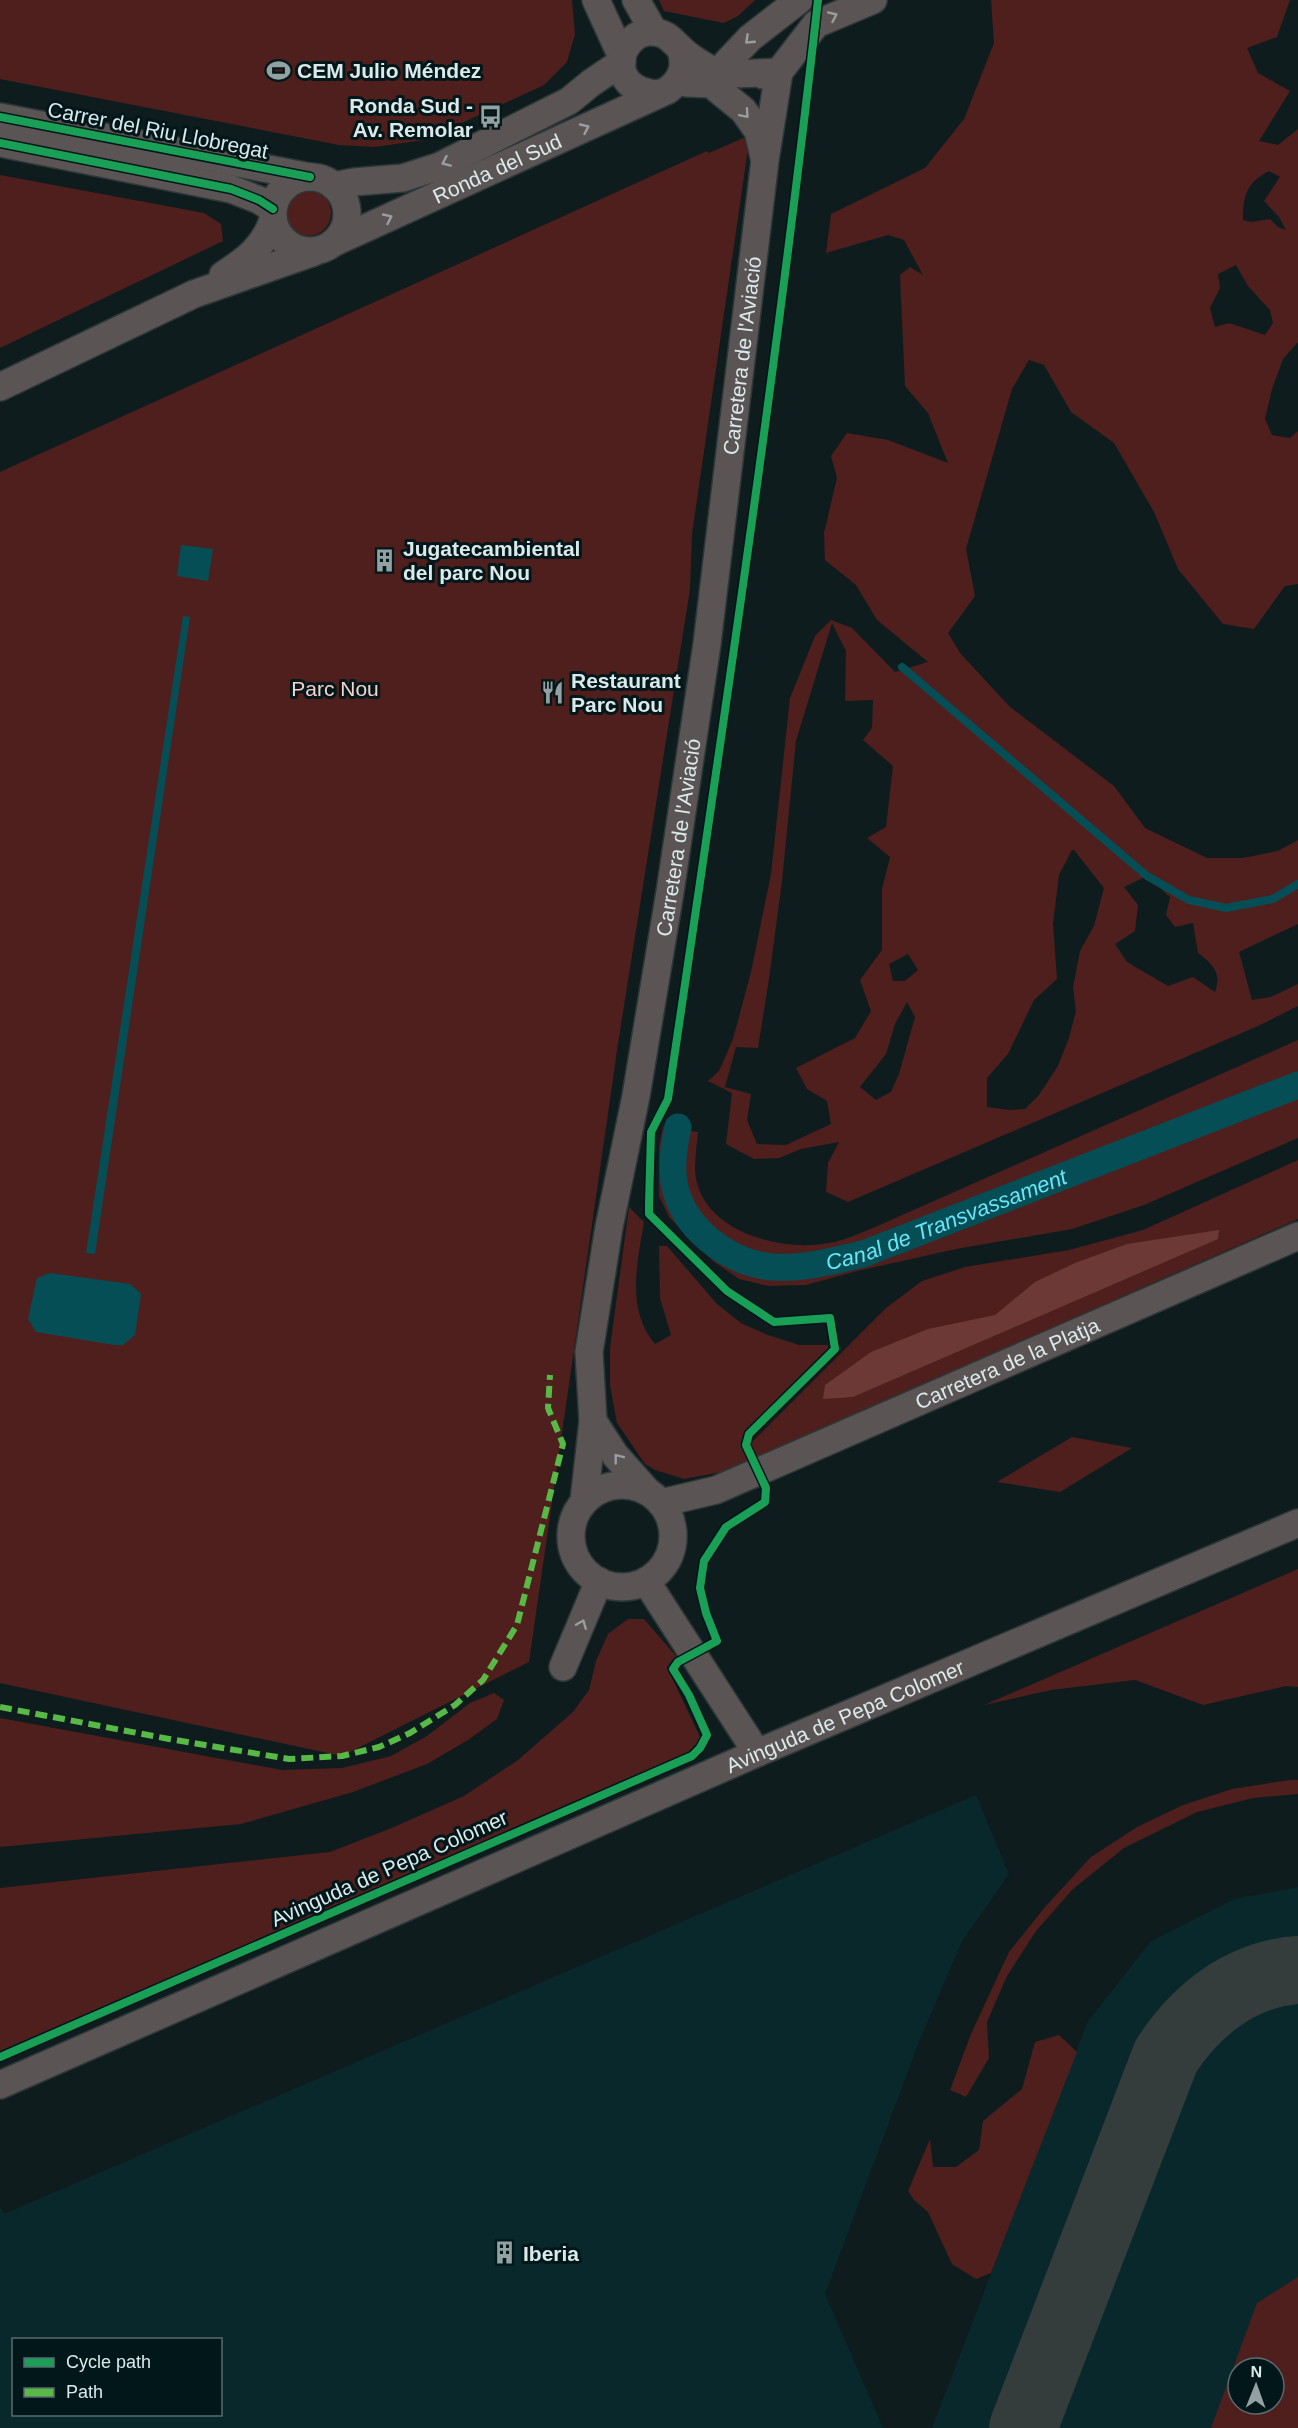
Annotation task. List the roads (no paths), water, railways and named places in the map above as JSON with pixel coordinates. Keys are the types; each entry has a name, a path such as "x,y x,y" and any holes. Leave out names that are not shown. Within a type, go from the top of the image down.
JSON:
{"street":[{"path":"596,0 622,60"},
{"path":"636,0 654,32 669,36 743,110 758,130 765,160"},
{"path":"779,72 816,24 873,0"},
{"path":"714,79 750,38 790,4"},
{"name":"Ronda del Sud","path":"654,32 636,37 628,44 622,60 621,69 626,79 642,93 714,79 779,72"},
{"path":"668,89 684,67 681,50"},
{"name":"Ronda del Sud","path":"322,182 403,178 440,166 569,101 622,60"},
{"name":"Carretera de l'Aviació","path":"584,1501 593,1421 589,1352 609,1227 639,1073 705,655 765,160 779,72"},
{"name":"Ronda del Sud","path":"0,387 194,294 325,247 668,89"},
{"name":"Carrer del Riu Llobregat","path":"0,117 322,182"},
{"name":"Carrer del Riu Llobregat","path":"0,143 231,189 259,200 273,214"},
{"path":"322,182 344,199 347,222 343,233 325,247 302,251 291,247 282,240 273,214 276,199 289,183 322,182"},
{"name":"Ronda del Sud","path":"194,294 257,250 268,233 273,214"},
{"name":"Carretera de la Platja","path":"654,1497 716,1491 1298,1236"},
{"name":"Carretera de l'Aviació","path":"593,1421 615,1455 654,1497"},
{"path":"615,1485 633,1486 654,1497 670,1518 673,1535 670,1553 661,1569 646,1581 627,1587 616,1587 590,1576 578,1563 571,1542 574,1517 584,1501 598,1490 615,1485"},
{"name":"Carretera de la Platja","path":"673,1535 716,1491"},
{"name":"Avinguda de Pepa Colomer","path":"0,2085 757,1753 1298,1523"},
{"path":"563,1667 599,1581"},
{"path":"646,1581 757,1753"}],"water":[{"path":"181,545 213,549 208,581 177,576"},
{"path":"183,616 190,617 95,1254 86,1253"},
{"path":"50,1273 130,1284 141,1294 135,1335 123,1345 114,1345 36,1332 28,1319 37,1278"}],"waterway":[{"path":"902,667 1147,876 1189,900 1226,908 1273,899 1298,884"},
{"name":"Canal de Transvassament","path":"678,1127 673,1154 674,1182 678,1198 696,1228 709,1240 739,1258 772,1267 795,1267 863,1254 1298,1085"}],"place":[{"name":"CEM Julio Méndez","path":"279,70"},
{"name":"Ronda Sud - Av. Remolar","path":"491,117"},
{"name":"Jugatecambiental del parc Nou","path":"385,560"},
{"name":"Restaurant Parc Nou","path":"553,692"},
{"name":"Iberia","path":"505,2253"}],"park label":[{"name":"Parc Nou","path":"335,688"}]}
